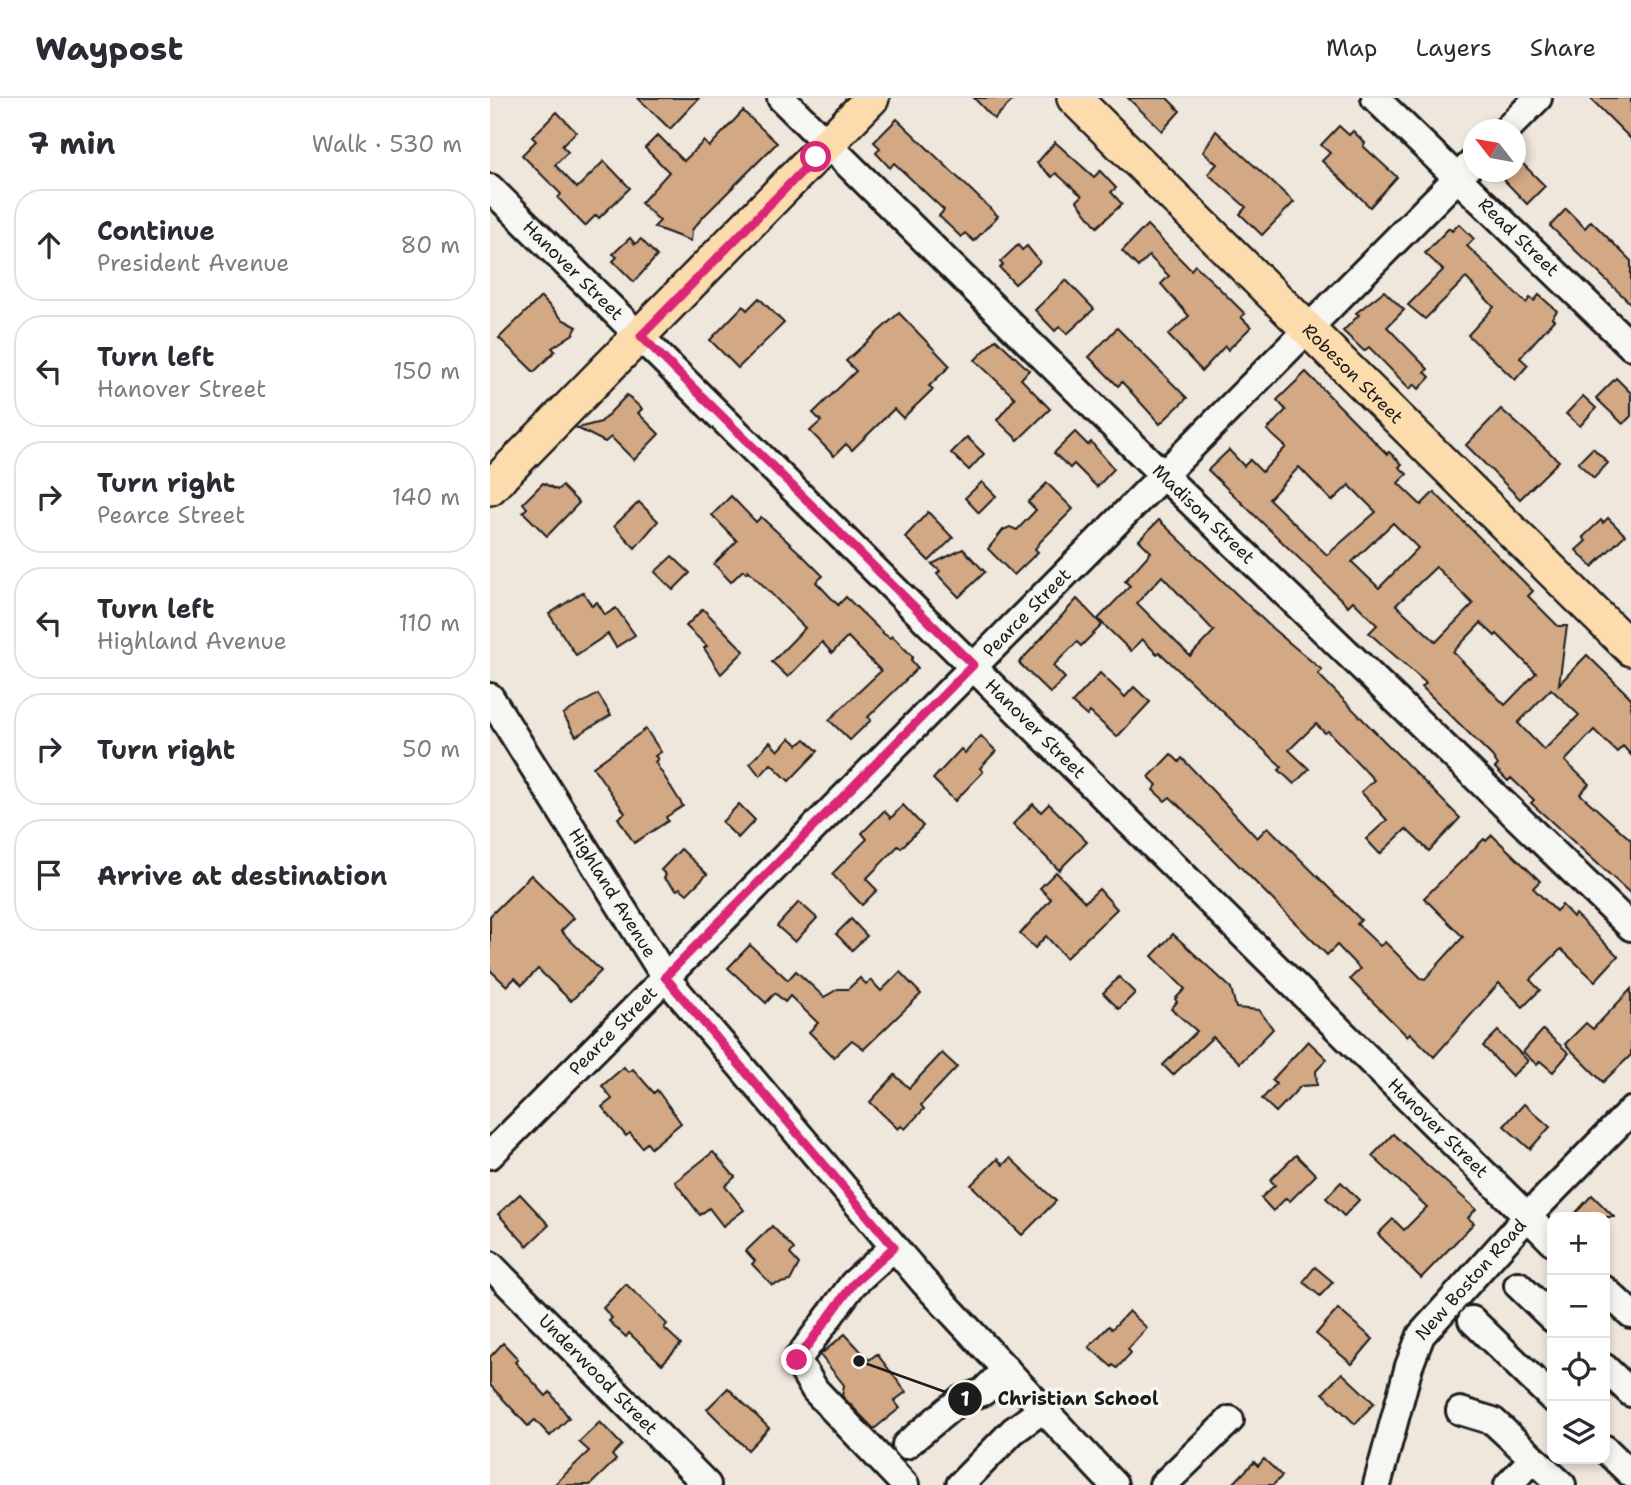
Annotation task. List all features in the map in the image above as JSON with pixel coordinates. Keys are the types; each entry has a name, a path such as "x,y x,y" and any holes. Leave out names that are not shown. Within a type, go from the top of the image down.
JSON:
{"main road":[{"path":"490,488 872,98"},
{"name":"Robeson Street","path":"1074,98 1631,649"}],"street":[{"name":"Madison Street","path":"781,98 1163,475 1631,927"},
{"name":"Read Street","path":"1375,98 1463,167"},
{"path":"1517,119 1538,98"},
{"name":"Pearce Street","path":"490,1155 1463,172"},
{"name":"Read Street","path":"1478,182 1631,346"},
{"name":"Hanover Street","path":"490,188 1547,1236"},
{"name":"Highland Avenue","path":"490,697 665,977 894,1247 1114,1485"},
{"name":"New Boston Road","path":"1377,1485 1409,1366 1421,1335 1527,1217 1631,1111"},
{"path":"894,1247 853,1284 797,1360 815,1390 905,1485"},
{"name":"Underwood Street","path":"490,1265 707,1485"},
{"path":"1518,1285 1547,1313"},
{"path":"1610,1295 1631,1314"},
{"path":"1472,1320 1547,1393"},
{"path":"906,1445 960,1400 983,1392 1006,1369"},
{"path":"1610,1373 1631,1393"},
{"path":"961,1485 1013,1431 1043,1409"},
{"path":"1460,1411 1493,1421 1562,1485"},
{"path":"1163,1485 1230,1420"},
{"path":"1610,1454 1631,1474"},
{"path":"1508,1485 1533,1459"}],"building":[{"path":"638,98 699,98 670,129"},
{"path":"974,98 1015,98 994,119"},
{"path":"1128,98 1167,98 1180,111 1162,131"},
{"path":"1590,98 1631,98 1631,139"},
{"path":"743,111 777,143 703,217 692,230 691,241 654,227 660,221 641,203 669,172 645,148 658,135 684,161 704,141 709,147"},
{"path":"557,112 576,132 562,146 568,152 555,165 577,188 604,161 630,188 599,218 596,215 585,226 558,198 561,194 522,155 536,141 532,137"},
{"path":"897,119 998,216 974,241 965,233 961,237 939,216 944,210 894,163 890,168 876,153 880,148 874,142"},
{"path":"1339,126 1349,135 1353,131 1365,143 1363,146 1397,177 1370,207 1322,161 1330,153 1321,145"},
{"path":"1216,131 1294,202 1262,235 1240,214 1246,207 1208,174 1217,164 1203,152"},
{"path":"1055,142 1094,177 1100,171 1116,188 1111,192 1122,204 1097,227 1077,201 1082,196 1056,173 1052,177 1037,163"},
{"path":"1526,167 1545,186 1527,204 1506,182 1526,182"},
{"path":"1566,209 1585,228 1591,221 1631,261 1631,304 1550,226"},
{"path":"1459,224 1474,239 1467,246 1526,303 1530,298 1534,301 1539,295 1557,311 1552,318 1554,320 1520,358 1528,365 1515,380 1468,335 1494,307 1466,278 1425,319 1408,305 1443,270 1425,253 1449,228 1452,231"},
{"path":"1147,225 1191,270 1195,265 1219,288 1245,314 1241,317 1251,327 1228,350 1225,346 1202,371 1168,335 1189,316 1161,284 1169,276 1149,256 1138,267 1122,251"},
{"path":"630,238 635,244 641,239 657,256 634,282 613,261 617,257 613,254"},
{"path":"1018,245 1022,250 1027,246 1040,262 1015,284 1000,268 1003,265 1000,262"},
{"path":"1066,280 1094,309 1067,334 1060,326 1055,331 1035,310"},
{"path":"1384,291 1404,310 1387,327 1428,369 1425,372 1430,377 1419,389 1414,384 1410,389 1369,347 1364,351 1343,331 1359,315 1356,313"},
{"path":"541,297 562,319 577,327 573,334 552,348 555,351 534,372 499,338"},
{"path":"759,298 784,323 738,368 710,340 743,306 747,310"},
{"path":"899,313 950,366 929,386 933,389 903,418 894,409 852,450 846,444 834,456 810,431 821,421 813,413 856,371 846,361"},
{"path":"1117,328 1187,398 1160,424 1122,382 1118,386 1089,357"},
{"path":"996,339 1029,370 1021,379 1050,409 1018,440 997,420 1015,398 975,360"},
{"path":"1306,372 1387,454 1389,452 1402,464 1399,467 1407,474 1398,483 1421,505 1434,492 1533,591 1528,596 1558,626 1567,626 1559,684 1587,655 1631,698 1631,755 1623,746 1617,752 1594,730 1565,761 1589,784 1580,794 1631,840 1631,894 1531,803 1534,800 1511,778 1508,781 1495,768 1498,765 1492,756 1422,687 1426,683 1369,633 1377,625 1353,601 1348,606 1208,470 1229,450 1244,466 1250,460 1262,472 1286,447 1267,430 1286,410 1277,400","holes":["1299,467 1332,501 1349,485 1376,512 1327,555 1269,499","1393,523 1418,548 1379,588 1352,562","1436,567 1473,604 1436,642 1396,605","1481,623 1495,636 1497,634 1536,673 1505,705 1453,652","1551,689 1579,715 1544,750 1518,723"]},
{"path":"1616,378 1631,393 1631,416 1623,424 1596,398"},
{"path":"627,395 642,409 638,413 659,434 634,460 611,437 605,442 577,428 601,422"},
{"path":"1583,396 1596,408 1580,426 1566,414"},
{"path":"1501,409 1559,461 1520,499 1466,445"},
{"path":"1075,432 1088,445 1091,442 1114,469 1097,487 1074,464 1070,468 1054,453"},
{"path":"967,437 984,454 969,470 951,453"},
{"path":"1593,448 1608,463 1594,478 1578,463"},
{"path":"982,482 996,496 979,513 965,498"},
{"path":"543,483 557,490 562,486 579,503 547,536 523,512 527,508 523,503"},
{"path":"1047,483 1073,509 1041,541 1035,549 1038,552 1014,575 988,549 1003,530 1010,527 1017,530 1036,510 1028,502"},
{"path":"731,496 756,522 761,517 823,576 816,582 838,605 846,597 884,634 890,638 892,636 913,657 911,660 918,668 868,717 871,720 850,740 829,720 881,671 848,637 832,653 822,642 788,677 772,662 805,628 748,570 746,573 743,570 731,582 714,564 737,541 712,515"},
{"path":"639,502 658,521 635,548 614,526"},
{"path":"928,512 953,538 929,561 905,537"},
{"path":"1608,518 1625,535 1592,567 1576,550 1586,541 1583,537 1601,520 1603,523"},
{"path":"1159,520 1273,629 1322,670 1318,674 1460,818 1429,851 1406,829 1380,854 1366,839 1387,820 1361,792 1374,780 1328,731 1325,733 1316,724 1289,750 1309,769 1294,784 1279,770 1282,767 1159,652 1157,654 1142,639 1131,651 1098,619 1130,586 1125,581 1151,552 1139,540","holes":["1162,576 1214,631 1190,656 1137,603"]},
{"path":"963,549 985,572 959,597 937,574 940,571 932,564"},
{"path":"672,556 690,573 673,590 655,572"},
{"path":"583,592 592,606 597,602 605,615 616,608 635,635 616,647 608,634 576,655 549,614"},
{"path":"1077,599 1102,625 1081,646 1077,642 1053,666 1065,678 1050,693 1019,663"},
{"path":"703,609 744,651 721,674 704,648 707,646 686,626"},
{"path":"1100,673 1125,697 1134,687 1150,702 1117,737 1090,712 1087,716 1072,703"},
{"path":"598,694 611,715 576,736 563,714"},
{"path":"646,729 661,752 655,756 658,759 655,762 683,806 666,817 668,821 634,843 618,818 625,813 593,767"},
{"path":"981,736 996,751 980,768 983,772 955,801 933,779 961,749 965,753"},
{"path":"790,738 798,745 805,739 818,751 789,781 771,764 760,776 750,763 770,742 778,751"},
{"path":"1171,754 1179,762 1182,758 1257,838 1268,827 1361,920 1357,924 1380,946 1385,942 1421,978 1425,979 1463,937 1424,898 1484,839 1486,841 1492,835 1540,881 1533,888 1556,911 1562,905 1573,917 1575,914 1618,956 1595,981 1561,949 1530,980 1540,990 1523,1007 1499,983 1434,1057 1410,1033 1407,1036 1350,979 1360,969 1337,945 1327,955 1170,797 1165,801 1153,790 1157,785 1149,777"},
{"path":"739,804 755,820 738,838 722,822"},
{"path":"1033,804 1041,812 1049,804 1087,842 1059,870 1013,824"},
{"path":"903,805 923,826 901,848 898,846 866,879 877,890 862,905 832,874 867,839 862,833 884,811 891,818"},
{"path":"681,849 707,874 687,894 680,888 677,890 664,878 666,875 661,870"},
{"path":"1056,872 1085,902 1099,889 1117,909 1066,958 1046,936 1035,948 1020,934 1051,899 1040,888"},
{"path":"531,875 574,918 561,931 601,971 571,1001 538,969 522,985 515,978 507,986 490,970 490,916"},
{"path":"799,902 817,918 795,942 777,926"},
{"path":"851,919 867,936 852,950 836,934"},
{"path":"1173,934 1231,988 1236,1008 1259,1010 1273,1029 1240,1063 1213,1037 1173,1075 1163,1065 1197,1031 1171,1009 1177,1002 1175,999 1185,989 1152,956"},
{"path":"750,945 788,980 796,971 824,997 838,989 848,989 860,978 866,984 871,980 881,991 900,972 921,994 864,1049 852,1040 834,1057 809,1032 818,1023 790,996 785,1002 775,993 766,1003 728,968"},
{"path":"1119,977 1135,993 1119,1009 1103,993"},
{"path":"1631,989 1631,1055 1603,1082 1565,1044 1586,1023 1593,1029"},
{"path":"1543,1030 1569,1053 1553,1072 1540,1061 1537,1065 1523,1052"},
{"path":"1498,1031 1528,1061 1512,1076 1483,1046"},
{"path":"1308,1041 1327,1059 1316,1071 1317,1085 1301,1086 1276,1112 1262,1099 1276,1084 1272,1080"},
{"path":"942,1053 957,1067 921,1105 924,1109 905,1129 901,1126 898,1129 870,1102 895,1075 909,1088"},
{"path":"624,1067 628,1072 633,1069 654,1093 657,1090 681,1123 651,1148 647,1143 642,1147 630,1133 626,1136 602,1107 612,1099 602,1086"},
{"path":"1524,1104 1550,1127 1530,1149 1504,1126"},
{"path":"1393,1134 1476,1209 1468,1218 1474,1223 1421,1278 1378,1234 1393,1219 1404,1230 1427,1207 1372,1156"},
{"path":"713,1152 735,1177 725,1186 744,1210 723,1226 709,1208 700,1215 675,1182"},
{"path":"1296,1155 1316,1175 1290,1201 1286,1198 1273,1211 1261,1198 1275,1185 1270,1180"},
{"path":"1010,1158 1056,1201 1022,1235 971,1185 997,1159 1003,1165"},
{"path":"1341,1182 1359,1200 1344,1216 1326,1198"},
{"path":"520,1194 549,1225 527,1246 498,1214"},
{"path":"1592,1195 1609,1212 1577,1212"},
{"path":"772,1226 794,1249 790,1254 799,1264 790,1281 772,1285 752,1264 755,1261 746,1251"},
{"path":"1315,1267 1333,1282 1320,1296 1303,1282"},
{"path":"626,1284 667,1324 664,1328 681,1344 662,1364 629,1333 626,1337 609,1321 612,1318 603,1308"},
{"path":"1338,1309 1373,1339 1352,1364 1316,1334"},
{"path":"1129,1311 1147,1328 1128,1349 1131,1353 1117,1368 1113,1365 1112,1367 1089,1347 1109,1326 1112,1329"},
{"path":"845,1334 869,1360 877,1354 906,1392 894,1401 900,1408 874,1429 842,1396 844,1385 820,1355"},
{"path":"503,1343 518,1359 515,1362 546,1396 550,1392 569,1418 550,1436 535,1420 528,1426 490,1385 490,1357"},
{"path":"1342,1373 1374,1403 1355,1424 1323,1393"},
{"path":"728,1388 769,1428 748,1450 707,1409"},
{"path":"600,1422 622,1445 612,1455 616,1460 590,1485 554,1485 589,1451 579,1442"},
{"path":"1264,1459 1282,1476 1273,1485 1232,1485 1254,1462 1258,1466"}],"place":[{"name":"Christian School","path":"859,1361"}],"route":[{"path":"797,1360 853,1284 894,1247 665,977 973,665 641,336 816,157"}]}
